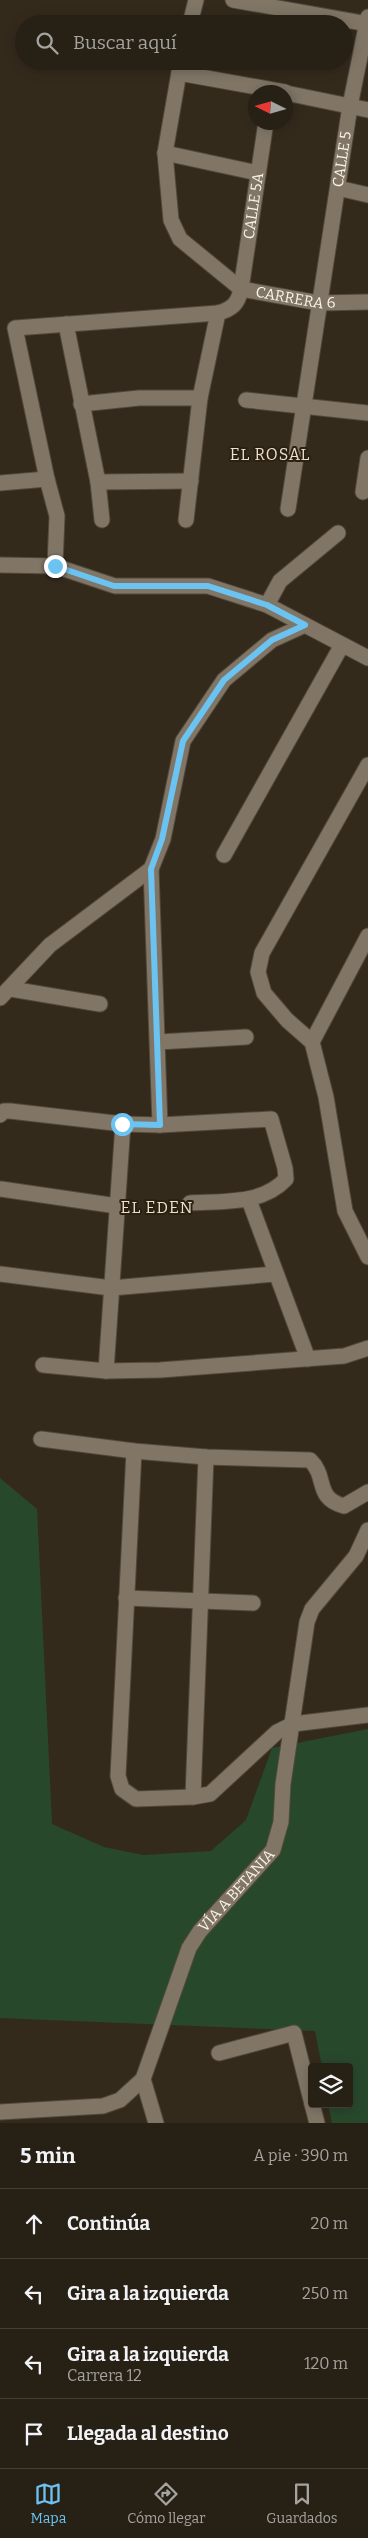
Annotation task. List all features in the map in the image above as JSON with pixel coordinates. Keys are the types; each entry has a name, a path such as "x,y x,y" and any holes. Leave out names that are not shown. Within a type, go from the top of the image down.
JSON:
{"street":[{"path":"192,15 196,0"},
{"path":"233,0 329,15"},
{"path":"353,19 368,21"},
{"name":"CALLE 5","path":"288,510 350,106 368,21"},
{"name":"CARRERA 6","path":"179,70 165,153 171,220 174,230 180,238 241,290 319,303 368,302"},
{"path":"192,70 251,85"},
{"path":"293,95 368,110"},
{"name":"CALLE 5A","path":"241,290 265,130"},
{"path":"165,153 258,173"},
{"path":"338,188 368,195"},
{"path":"55,566 57,516 46,479 15,328 218,313 228,310 235,305 241,290"},
{"path":"186,520 200,398 218,313"},
{"path":"66,324 98,482 102,520"},
{"path":"81,404 139,398 200,398"},
{"path":"246,400 368,413"},
{"path":"363,492 368,458"},
{"path":"0,483 46,479"},
{"path":"98,482 191,481"},
{"path":"267,605 280,581 338,533"},
{"path":"0,565 55,566 114,586 208,586 267,605 368,658"},
{"path":"160,1125 151,869 162,839 183,741 224,680 272,640 305,625"},
{"path":"224,856 342,646"},
{"path":"368,765 262,954 258,972 264,993 287,1020 312,1042 326,1097 345,1211 368,1257"},
{"path":"6,993 50,945 151,869"},
{"path":"312,1042 368,936"},
{"path":"6,993 100,1004"},
{"path":"158,1042 246,1037"},
{"path":"0,1115 4,1111 10,1111 122,1124 160,1125 271,1119 285,1168 286,1179 276,1190 249,1200 190,1203"},
{"path":"106,1371 122,1124"},
{"path":"1,1189 117,1206"},
{"path":"249,1200 308,1359"},
{"path":"0,1274 111,1288 275,1274"},
{"path":"43,1364 106,1371 160,1370 344,1356 368,1348"},
{"path":"41,1439 134,1451 206,1457 310,1460 318,1468 326,1497 333,1503 344,1506 368,1492"},
{"path":"134,1451 118,1776 122,1789 136,1799 193,1797 210,1794 278,1732 293,1724 368,1715"},
{"path":"193,1797 206,1457"},
{"name":"VÍA A BETANIA","path":"0,2112 50,2116 103,2106 120,2100 143,2079 189,1948 200,1931 273,1850 281,1822 283,1784 304,1640 312,1609 348,1568 368,1530"},
{"path":"126,1598 253,1603"},
{"path":"219,2053 294,2033 308,2088"},
{"path":"143,2079 156,2123"},
{"path":"313,2108 317,2123"}],"green space":[{"path":"0,1478 37,1509 52,1824 104,1847 143,1855 211,1851 246,1820 272,1748 368,1729 368,2123 332,2123 329,2108 353,2108 353,2063 321,2063 315,2031 0,2018"}],"district":[{"name":"EL ROSAL","path":"270,454"},
{"name":"EL EDEN","path":"157,1207"}],"route":[{"path":"55,566 114,586 208,586 267,605 305,625 272,640 224,680 183,741 162,839 151,869 160,1125 122,1124"}]}
